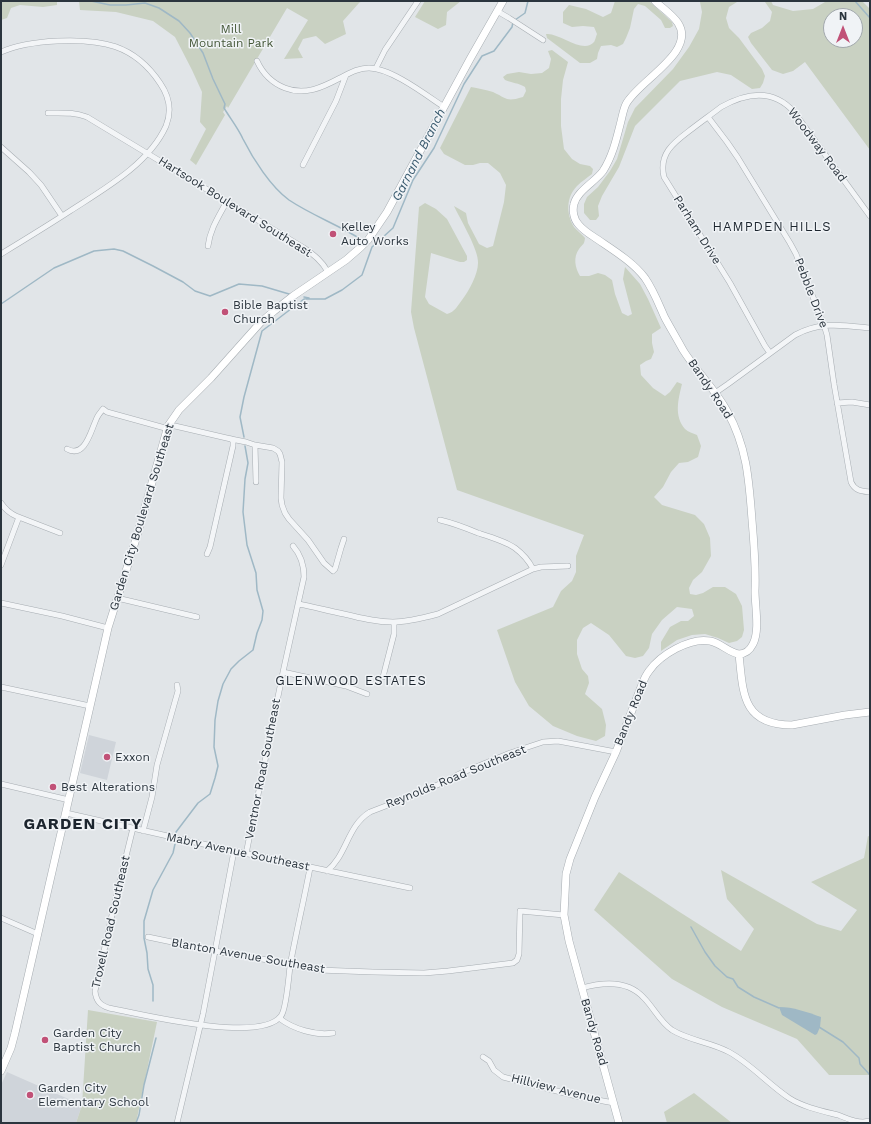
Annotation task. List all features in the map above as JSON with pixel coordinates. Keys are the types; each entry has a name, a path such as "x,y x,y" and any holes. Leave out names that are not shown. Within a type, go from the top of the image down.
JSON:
{"street":[{"path":"376,68 385,50 418,1"},
{"name":"Garden City Boulevard Southeast","path":"1,1071 16,1034 108,628 136,539 168,426 179,410 211,378 261,322 284,303 361,247 375,230 387,212 503,1"},
{"name":"Bandy Road","path":"619,1123 569,941 564,915 566,874 570,859 616,752 643,682 649,671 657,662 675,649 685,644 702,640 715,642 739,654 744,653 751,648 754,643 756,630 755,554 749,484 745,457 740,440 729,414 684,351 652,290 641,273 622,256 579,225 573,209 575,200 583,190 596,180 605,167 615,143 623,112 629,99 666,63 675,53 680,43 681,32 678,22 655,1"},
{"path":"497,11 543,40"},
{"path":"1,52 32,43 59,41 102,42 112,45 133,55 150,70 166,92 169,106 168,120 165,127 147,153 87,117 68,112 48,113"},
{"path":"257,61 264,73 274,83 281,87 296,91 316,90 352,71 376,68 390,72 444,107"},
{"path":"303,166 336,101 346,75"},
{"name":"Woodway Road","path":"708,117 729,102 747,96 765,95 785,103 794,112 870,216"},
{"name":"Pebble Drive","path":"708,117 728,142 796,254 827,335 851,482 856,489 870,492"},
{"name":"Parham Drive","path":"708,117 671,146 665,157 663,172 667,183 730,283 770,353"},
{"path":"1,147 33,177 49,196 62,216"},
{"name":"Hartsook Boulevard Southeast","path":"1,254 116,181 147,153 315,256 328,272"},
{"path":"208,246 213,224 227,201"},
{"path":"715,393 804,330 824,325 846,325 870,328"},
{"path":"837,403 852,402 870,405"},
{"path":"67,449 70,451 77,451 85,444 92,433 97,417 103,410 165,428 168,426 175,426 256,445 276,448 280,454 283,470 281,498 285,513 308,540 324,563 333,571 335,569 344,539"},
{"path":"207,554 210,547 233,446 233,441 231,439"},
{"path":"256,445 256,482"},
{"path":"1,503 10,513 60,533"},
{"path":"1,565 19,517"},
{"path":"440,520 508,544 521,552 533,569"},
{"name":"Ventnor Road Southeast","path":"246,854 304,577 300,554 293,546"},
{"path":"299,604 358,618 380,622 394,622 438,614 533,569 568,566"},
{"path":"117,598 197,616"},
{"path":"1,603 62,616 108,628"},
{"path":"383,677 394,634 394,622"},
{"path":"739,654 744,697 747,705 755,714 766,721 792,725 870,712"},
{"path":"283,672 346,686 367,694"},
{"path":"143,831 152,797 157,765 178,691 177,685"},
{"path":"1,687 90,706"},
{"name":"Reynolds Road Southeast","path":"328,871 337,862 356,825 370,812 409,798 510,753 550,741 558,741 616,752"},
{"path":"1,784 69,800"},
{"name":"Mabry Avenue Southeast","path":"66,813 310,868 410,888"},
{"name":"Troxell Road Southeast","path":"133,828 114,904 95,996 99,1003 109,1008 200,1025"},
{"name":"Ventnor Road Southeast","path":"177,1123 200,1025 234,851"},
{"path":"200,1025 230,1028 252,1027 270,1024 279,1018 283,1012 310,868"},
{"name":"Blanton Avenue Southeast","path":"148,937 306,968 324,970 448,971 513,963 519,956 520,911 564,915"},
{"path":"1,918 38,934"},
{"path":"582,988 593,985 618,984 635,990 644,997 659,1017 671,1029 684,1036 716,1046 738,1056 790,1099 811,1108 861,1122 870,1121"},
{"path":"279,1018 289,1025 315,1034 333,1033"},
{"name":"Hillview Avenue","path":"483,1057 489,1061 494,1070 503,1077 576,1096 614,1103"}],"shaded area":[{"path":"89,735 116,742 107,780 80,773"},
{"name":"Garden City Elementary School","path":"7,1072 82,1105 76,1123 1,1123 1,1085"}],"green space":[{"path":"1,1 57,1 57,5 43,7 20,5 11,8 7,18 1,20"},
{"name":"Mill Mountain Park","path":"79,1 362,1 343,21 346,34 325,44 316,36 303,39 298,49 303,58 284,59 308,20 287,8 228,108 227,106 223,112 225,115 196,165 190,160 206,129 200,122 202,92 175,37 153,21 116,12 80,10"},
{"path":"425,1 461,1 447,12 446,25 438,29 415,17"},
{"path":"615,1 649,1 672,22 673,26 670,28 665,28 661,20 645,6 638,4 634,9 630,28 623,44 617,47 611,45 601,46 597,59 590,63 580,63 547,38 546,34 551,34 577,45 589,45 594,41 597,34 594,27 572,27 563,23 563,12 569,5 586,9 603,17 611,13"},
{"path":"699,1 743,1 737,2 729,7 726,18 729,28 739,38 762,69 765,76 763,83 760,88 752,89 731,75 717,72 680,81 635,126 619,167 602,196 598,206 599,216 596,220 590,220 584,213 584,204 587,197 598,187 617,159 628,122 635,108 673,69 689,47 699,29 702,12"},
{"path":"759,1 771,1 773,5 793,11 813,9 825,1 862,1 870,9 870,150 805,62 793,71 783,74 772,70 751,43 748,37 751,33 762,28 770,21 772,12 765,2"},
{"path":"552,50 568,62 563,80 561,99 561,126 564,149 572,159 580,164 590,166 593,169 592,174 573,190 568,206 571,222 585,238 584,243 576,255 575,262 577,270 580,276 589,276 598,273 605,275 612,280 622,313 628,316 632,314 623,279 625,267 640,284 648,299 661,328 652,334 654,352 651,359 640,365 641,375 653,388 665,396 677,382 682,384 678,402 679,419 685,429 697,435 701,446 698,457 688,462 679,463 671,472 663,487 654,497 662,505 695,515 704,524 710,538 711,556 702,572 693,580 689,588 690,594 696,595 703,593 713,587 725,587 736,594 742,606 744,630 742,637 737,641 729,643 705,634 692,635 677,640 661,651 661,642 670,627 681,621 688,621 694,616 692,609 677,607 662,620 652,634 649,648 643,656 635,658 626,656 609,635 591,623 583,628 577,640 577,654 582,669 588,676 589,683 585,694 602,709 606,725 605,736 596,741 577,736 553,726 529,706 515,682 497,630 553,607 561,591 572,581 576,572 576,556 584,535 457,490 411,312 419,207 425,203 436,209 447,219 467,256 467,260 460,262 431,253 425,297 429,304 447,314 456,308 467,292 473,282 478,267 476,250 454,206 466,213 468,223 479,244 487,248 493,246 504,202 506,185 500,173 488,163 465,165 444,154 440,148 471,87 493,92 507,99 523,97 526,91 525,87 505,80 503,77 507,74 519,72 531,74 542,73 549,68 551,59 548,51"},
{"path":"868,836 870,837 870,1075 829,1075 797,1039 722,1007 672,979 594,910 619,872 741,951 754,929 727,899 721,870 817,924 841,931 857,910 811,882 864,858"},
{"path":"88,1010 157,1022 136,1123 76,1123 82,1105"},
{"path":"694,1093 732,1123 667,1123 664,1112"}],"water":[{"path":"779,1007 795,1009 821,1017 820,1027 817,1034 815,1035 782,1015"}],"waterway":[{"path":"91,1 110,5 145,3 159,8 179,21 190,33 203,53 225,104 224,108 269,180 289,200 362,240"},
{"name":"Garnand Branch","path":"515,20 525,13 528,1"},
{"path":"855,1 870,18"},
{"name":"Garnand Branch","path":"244,437 240,417 262,331 304,299 325,299 342,290 362,275 372,247 393,228 413,180 434,148 464,84 482,56 494,51 512,27 513,22"},
{"path":"1,304 54,268 94,251 114,249 123,251 183,282 195,291 210,296 239,284 262,286 289,294"},
{"name":"Garnand Branch","path":"304,297 309,298"},
{"name":"Garnand Branch","path":"176,834 198,803 210,794 218,766 214,747 215,720 223,684 231,669 253,650 262,620 263,611 257,590 256,573 247,545 243,512 245,479 248,463 245,446"},
{"name":"Garnand Branch","path":"153,1001 153,985 148,969 144,938 144,921 153,890 173,853 175,844"},
{"path":"691,927 715,966 727,977 733,979 738,987 754,997 779,1008"},
{"path":"819,1027 843,1042 859,1058 860,1064 870,1075"},
{"name":"Garnand Branch","path":"136,1123 156,1038"}],"place":[{"name":"Kelley Auto Works","path":"333,234"},
{"name":"Bible Baptist Church","path":"225,312"},
{"name":"Exxon","path":"107,757"},
{"name":"Best Alterations","path":"53,787"},
{"name":"Garden City Baptist Church","path":"45,1040"},
{"name":"Garden City Elementary School","path":"30,1095"}],"district":[{"name":"HAMPDEN HILLS","path":"772,227"},
{"name":"GLENWOOD ESTATES","path":"351,681"},
{"name":"GARDEN CITY","path":"83,824"}]}
